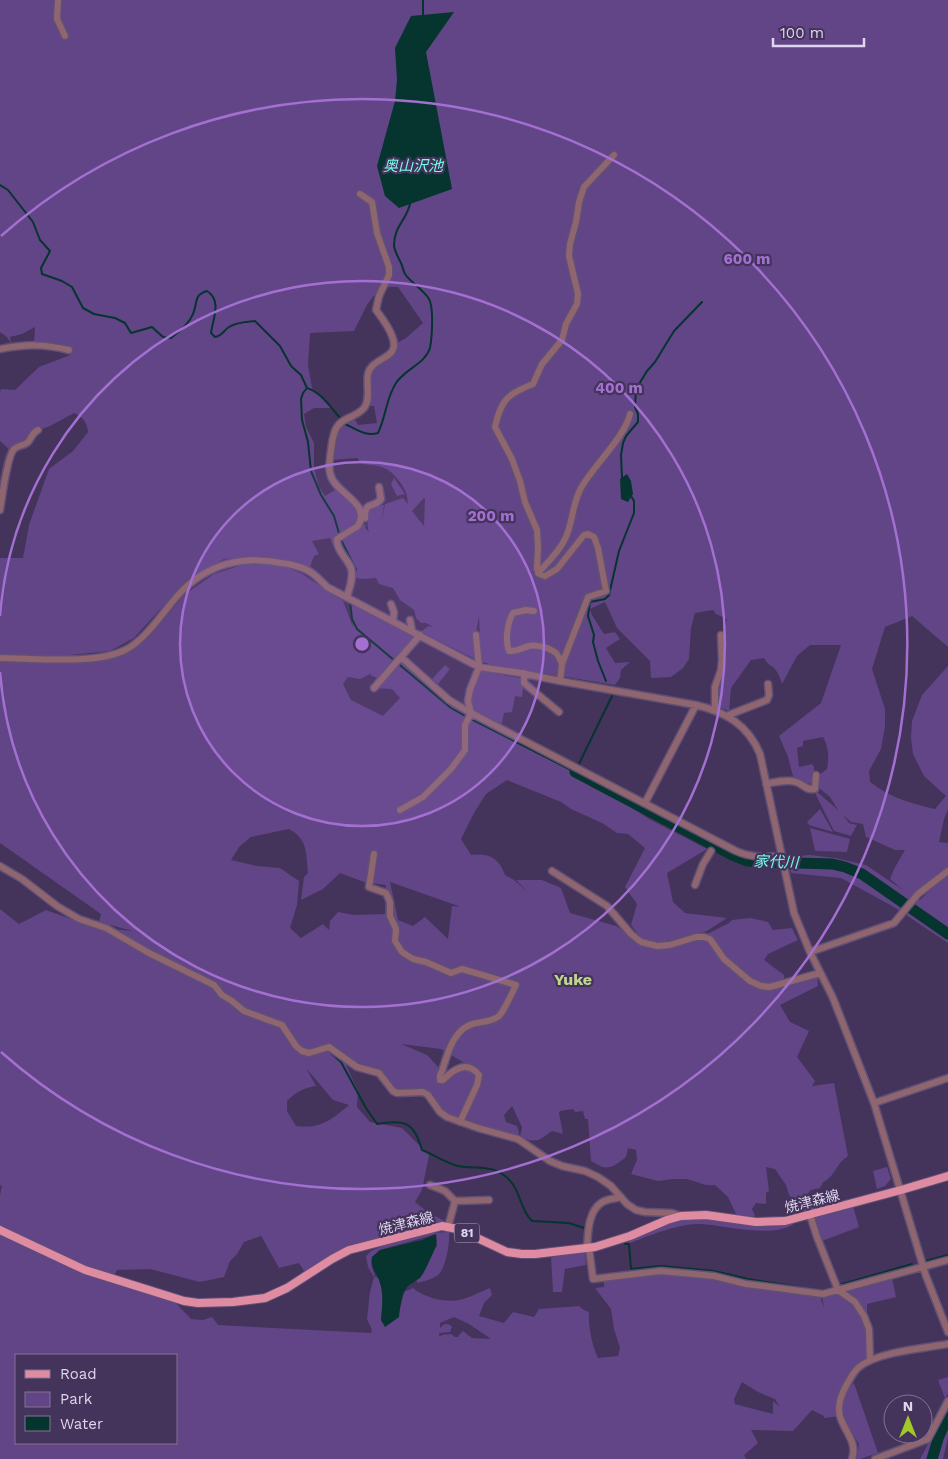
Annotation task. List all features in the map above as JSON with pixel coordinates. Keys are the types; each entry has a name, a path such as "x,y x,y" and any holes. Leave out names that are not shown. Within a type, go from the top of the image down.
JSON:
{"main road":[{"name":"焼津森線","path":"0,1230 85,1270 184,1300 207,1303 233,1302 266,1298 287,1288 332,1258 349,1250 442,1226 462,1230 507,1252 522,1254 588,1248 616,1241 681,1216 706,1216 756,1222 785,1221 948,1176"}],"street":[{"path":"58,0 57,19 65,36"},
{"path":"538,573 537,530 525,502 512,459 495,427 499,410 508,396 518,389 533,384 542,364 562,340 566,324 577,304 578,294 569,256 579,202 584,187 614,155"},
{"path":"358,526 362,516 360,510 334,483 330,474 335,432 343,421 359,413 365,407 368,373 376,363 394,351 393,337 376,310 379,296 389,275 389,267 377,233 372,202 360,194"},
{"path":"0,349 36,344 69,350"},
{"path":"538,573 565,540 580,488 619,435 629,420 630,414"},
{"path":"0,510 13,450 29,441 33,433 38,430"},
{"path":"350,598 351,568 337,541 340,537 365,521 366,507 378,503 382,499 379,486"},
{"path":"538,573 545,576 557,570 584,535 588,534 594,537 606,590 588,597 562,664 560,681"},
{"path":"0,658 92,658 124,650 137,642 180,592 214,568 236,561 274,561 308,570 327,587 479,667 524,673 696,705 715,710 739,724 755,742 760,754 794,913 810,952 833,998 874,1104 923,1266 948,1332"},
{"path":"391,604 394,612 393,621"},
{"path":"534,611 513,613 510,618 506,644 509,651 514,652 527,646 536,645 554,651 562,664"},
{"path":"410,620 412,631"},
{"path":"374,688 420,635"},
{"path":"400,810 423,797 452,770 465,750 464,725 469,716 468,701 479,667 476,635"},
{"path":"715,710 715,687 721,670 722,660 721,635"},
{"path":"398,660 469,716 577,768 747,856 781,856"},
{"path":"524,673 524,683 559,712"},
{"path":"726,716 767,700 769,695 768,684"},
{"path":"645,803 696,705"},
{"path":"766,784 784,781 796,782 811,790 815,789 816,775"},
{"path":"695,885 703,864 711,851"},
{"path":"374,854 369,887 386,892 390,902 390,916 396,929 394,942 402,952 413,959 426,962 451,973 462,969 516,985 500,1016 492,1020 471,1024 462,1029 451,1044 440,1080 443,1080 459,1068 466,1066 474,1070 479,1076 477,1085 460,1122"},
{"path":"0,866 79,919 106,928 149,953 214,984 222,995 244,1011 282,1025 296,1046 302,1051 309,1053 330,1047 357,1067 379,1074 393,1091 397,1093 422,1092 428,1095 440,1112 447,1117 518,1139 550,1161 562,1166 585,1171 598,1177 611,1186 627,1204 636,1210 672,1213 681,1216"},
{"path":"552,871 607,906 631,934 641,942 657,946 670,945 696,937 710,939 724,959 750,981 761,986 770,987 820,973"},
{"path":"810,952 894,923 918,894 948,871"},
{"path":"874,1104 948,1078"},
{"path":"430,1185 445,1191 455,1201 489,1200"},
{"path":"621,1197 601,1203 592,1215 588,1228 588,1248 593,1279 661,1270 714,1276 746,1284 823,1294 837,1286 948,1260"},
{"path":"448,1227 455,1201"},
{"path":"810,1215 837,1286 855,1302 864,1316 869,1329 870,1360"},
{"path":"852,1459 852,1441 840,1415 839,1404 852,1375 858,1367 881,1356 948,1344"},
{"path":"875,1459 928,1439 948,1401"}],"green space":[{"path":"0,0 948,0 948,647 912,616 885,627 872,669 885,709 885,726 881,749 869,771 870,782 893,796 909,802 935,809 946,796 924,776 913,754 911,738 912,721 922,695 948,666 948,810 939,842 948,843 948,870 914,898 920,900 948,873 948,943 894,907 841,878 791,873 787,857 810,855 835,858 866,865 903,890 890,879 905,850 895,850 866,837 863,824 851,822 843,815 849,823 857,825 851,836 834,831 816,795 816,791 838,810 830,797 818,787 819,775 827,769 828,761 823,737 803,741 803,746 797,748 799,767 812,764 814,767 815,785 794,780 788,757 779,736 821,703 841,645 810,645 797,656 782,684 777,672 764,658 751,660 731,688 729,711 715,706 721,669 723,634 727,619 716,614 713,610 695,613 691,628 689,659 683,668 671,677 651,678 650,661 617,628 605,602 590,609 592,615 604,634 615,632 620,639 606,648 615,663 630,662 621,670 620,678 615,685 494,665 481,662 479,616 476,632 477,660 421,632 428,626 433,627 426,623 421,623 416,618 414,610 400,600 393,588 379,584 376,578 355,578 338,546 334,548 330,538 312,541 319,554 314,556 310,567 292,561 262,556 224,559 187,580 134,638 110,651 50,657 0,655 0,558 23,558 29,525 49,469 73,451 88,432 84,420 74,413 34,432 27,442 9,449 0,441 1,389 15,390 39,367 70,355 69,350 34,343 35,327 22,334 10,337 11,343 0,332","holes":["380,287 398,287 423,323 406,338 397,343 396,350 371,368 367,406 374,406 377,423 358,425 351,418 339,427 332,460 357,458 362,464 379,466 388,470 404,488 408,504 403,498 385,504 382,520 384,505 366,507 369,532 365,528 366,524 344,535 361,522 356,503 338,488 325,496 319,487 314,468 314,443 306,427 304,414 314,408 331,408 312,388 308,365 310,333 354,331 367,305","425,499 424,526 412,511"]},
{"path":"394,478 405,494 397,496 391,484"},
{"path":"278,564 301,573 343,601 353,627 350,602 415,637 401,655 437,690 470,713 473,685 481,671 524,679 522,697 515,696 512,712 504,713 501,727 746,856 777,857 776,867 745,863 724,855 632,808 707,849 667,873 673,902 685,913 727,918 707,931 663,942 647,943 657,946 687,940 710,939 707,934 732,920 750,918 768,922 773,930 792,928 798,940 768,954 764,960 784,975 784,983 817,974 818,986 780,1005 790,1022 809,1031 797,1057 815,1081 812,1086 834,1083 848,1156 820,1188 811,1190 802,1199 807,1206 820,1202 826,1194 827,1200 823,1207 816,1211 805,1212 794,1205 786,1185 775,1169 766,1167 769,1191 766,1193 766,1204 756,1203 752,1209 755,1216 745,1217 736,1214 728,1197 715,1185 706,1185 687,1179 658,1181 631,1174 637,1160 636,1150 628,1148 626,1157 610,1167 603,1167 591,1161 588,1119 585,1119 583,1111 575,1112 573,1109 560,1111 563,1134 552,1131 534,1140 520,1138 522,1127 512,1106 504,1115 506,1122 517,1126 518,1140 510,1133 459,1121 443,1111 423,1092 402,1093 379,1073 341,1054 358,1091 357,1107 370,1122 402,1128 429,1155 422,1190 415,1202 444,1221 428,1224 414,1217 403,1221 405,1231 392,1236 383,1236 373,1241 353,1245 351,1243 354,1248 306,1274 299,1263 279,1268 259,1232 261,1236 244,1242 230,1261 224,1277 200,1282 150,1269 117,1270 113,1277 169,1296 191,1319 203,1320 212,1317 218,1325 371,1333 372,1330 367,1319 374,1277 368,1267 366,1256 371,1251 394,1241 429,1233 449,1232 448,1249 441,1272 434,1278 426,1281 418,1283 416,1280 423,1273 437,1246 436,1234 380,1250 374,1257 372,1269 375,1277 379,1278 384,1295 381,1320 385,1326 398,1317 404,1292 413,1288 428,1297 453,1301 467,1298 490,1288 492,1295 484,1303 479,1316 504,1323 513,1312 534,1317 539,1309 579,1306 589,1312 591,1335 598,1358 618,1356 620,1348 614,1329 611,1309 595,1288 604,1287 604,1281 653,1275 682,1275 820,1296 824,1308 822,1296 838,1293 856,1304 865,1318 870,1358 839,1397 840,1416 824,1418 824,1416 812,1410 793,1431 751,1430 758,1443 744,1455 746,1459 0,1459 0,1195 2,1186 0,1185 0,909 19,924 46,910 115,935 108,929 133,931 99,922 101,914 0,843 0,661 109,658 131,651 148,638 184,595 214,574 242,565","holes":["372,673 370,675 382,678 374,688 392,689 400,698 383,716 351,700 343,684 348,677 360,679","511,740 568,767 572,771","456,764 439,785 404,811 397,812 415,801","507,780 561,802 617,833 628,834 645,848 625,887 637,904 631,925 644,942 616,926 570,913 561,888 542,880 516,880 528,892 505,875 500,864 492,858 483,855 471,855 461,839 486,794","289,829 300,837 305,848 308,873 304,877 301,900 323,889 340,873 364,882 386,885 385,914 354,915 338,912 330,921 329,930 323,924 301,938 290,928 297,905 299,881 280,868 257,866 231,860 239,847 251,837","390,882 461,907 452,906 448,939 425,917 413,926 398,920","401,1044 441,1049 478,1071 459,1068 440,1079 442,1071 427,1055","306,1068 333,1100 349,1105 337,1115 319,1125 296,1126 287,1111 287,1101 303,1089 316,1086","454,1317 469,1324 491,1339 472,1338 463,1331 459,1337 451,1334 439,1336 440,1331 440,1333 450,1332 452,1327 446,1324 440,1328 440,1323","742,1382 758,1392 775,1399 780,1407 773,1401 773,1414 735,1404 734,1399"]},
{"path":"445,665 450,669 438,684 432,679"},
{"path":"820,809 833,832 809,825 807,822"},
{"path":"810,828 850,839 847,852 815,851"},
{"path":"887,1167 891,1179 885,1186 877,1189 873,1171"},
{"path":"853,1206 859,1227 822,1241 813,1218"},
{"path":"690,1218 768,1226 795,1223 786,1228 761,1231 697,1224 663,1231 630,1243 624,1241 671,1222"},
{"path":"585,1251 586,1265 565,1269 562,1292 553,1292 551,1256"},
{"path":"892,1278 896,1297 867,1304 867,1315 846,1290"},
{"path":"948,1377 948,1394 945,1398 938,1380"},
{"path":"854,1383 878,1453 860,1459 857,1459 859,1444 848,1426 841,1404 846,1390"},
{"path":"948,1407 948,1438 943,1459 920,1459 928,1444 933,1444 933,1435"}],"water":[{"name":"奥山沢池","path":"454,12 426,52 452,189 399,208 385,196 377,166 395,101 397,80 395,48 411,16"},
{"path":"627,474 631,481 633,494 628,502 621,499 620,479"},
{"path":"436,1234 436,1246 424,1271 420,1278 409,1286 403,1294 399,1317 385,1327 381,1320 382,1290 372,1266 372,1257 380,1250 422,1240"}],"waterway":[{"path":"423,0 423,18"},
{"path":"0,185 8,190 33,222 40,240 50,251 41,268 42,274 62,281 72,287 83,308 94,314 115,318 125,323 131,333 152,327 163,337 171,338 189,321 198,297 207,291 214,299 215,316 211,333 215,337 235,324 255,321 280,346 291,366 301,375 307,388 321,397 340,418"},
{"path":"345,424 365,433 378,433 390,395 396,383 424,358 430,348 431,303 426,295 405,274 394,246 396,233 410,204"},
{"path":"622,478 621,455 623,443 626,436 638,422 638,414 635,407 636,389 674,331 702,302"},
{"path":"307,388 301,399 302,420 308,442 311,471 321,495 334,516 341,540 356,570 355,572"},
{"path":"606,681 598,661 593,642 594,635 588,616 590,602 605,599 609,595 619,551 634,513 634,501 631,496"},
{"path":"350,601 352,619 357,629 451,708 467,717"},
{"path":"471,719 575,772 612,696"},
{"name":"家代川","path":"575,772 732,855 747,861 832,864 862,874 948,934"},
{"path":"330,1052 341,1062 377,1124 395,1122 407,1125 416,1133 422,1150 449,1163 458,1166 487,1168 500,1172 512,1183 528,1217 532,1221 569,1223 587,1229"},
{"path":"625,1244 629,1244 631,1269 661,1266 714,1271 748,1279 823,1291 835,1287"},
{"path":"926,1261 948,1255"},
{"path":"839,1285 912,1264"},
{"name":"家代川","path":"932,1459 939,1436 948,1417"}],"district":[{"name":"Yuke","path":"573,979"}]}
